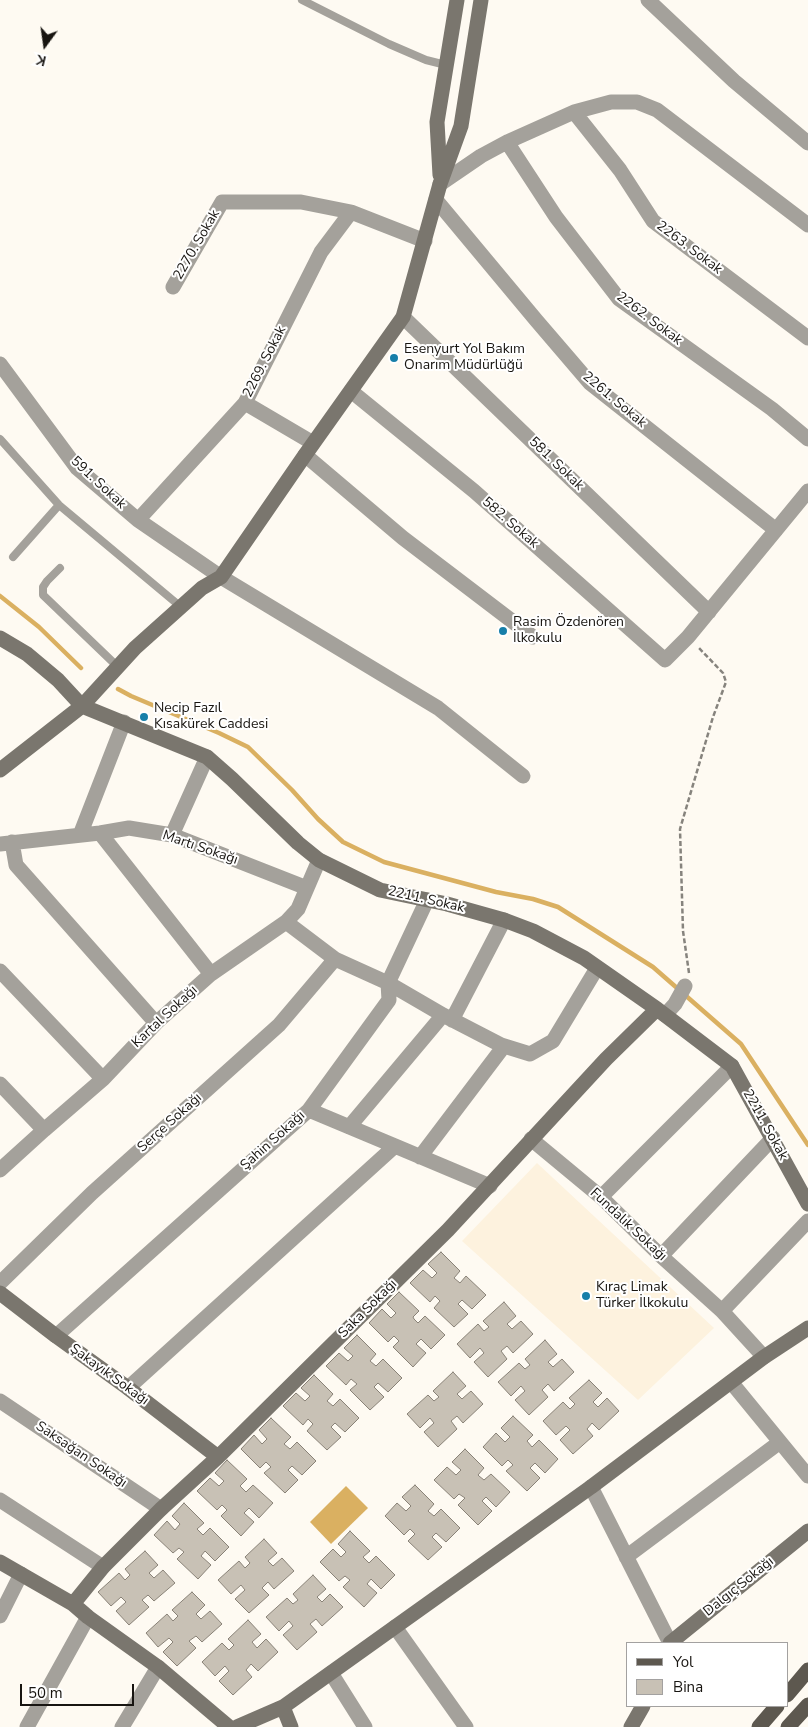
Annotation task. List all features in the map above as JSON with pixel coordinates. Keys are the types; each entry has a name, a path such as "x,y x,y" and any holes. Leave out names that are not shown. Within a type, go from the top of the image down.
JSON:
{"main road":[{"path":"788,1694 808,1670"},
{"path":"788,1727 808,1705"},
{"path":"759,1727 776,1707"}],"street":[{"path":"440,184 437,122 457,0"},
{"path":"0,770 82,706 135,648 202,588 221,577 403,317 440,184 460,126 481,0"},
{"path":"648,0 734,81 808,143"},
{"path":"440,184 481,156 507,142 574,112 611,102 637,102 657,110 808,225"},
{"name":"2263. Sokak","path":"574,112 620,170 653,221 808,338"},
{"name":"2262. Sokak","path":"507,142 556,217 619,299 772,408 808,439"},
{"name":"2261. Sokak","path":"436,200 590,383 776,530"},
{"name":"2270. Sokak","path":"172,288 222,202 301,202 351,212 425,241"},
{"name":"2269. Sokak","path":"138,520 245,403 321,252 351,212"},
{"name":"581. Sokak","path":"403,317 709,612"},
{"name":"591. Sokak","path":"0,364 77,468 138,520 221,577 438,708 523,776"},
{"name":"582. Sokak","path":"351,390 474,491 665,660 688,638"},
{"path":"245,403 309,449 402,538 533,637"},
{"path":"688,638 808,491"},
{"name":"2211. Sokak","path":"0,638 27,654 52,674 82,706 124,722 149,735 207,757 298,843 319,860 380,890 447,904 504,920 533,931 584,958 597,968 666,1009 732,1066 808,1204"},
{"path":"80,835 124,722"},
{"path":"172,836 207,757"},
{"name":"Martı Sokağı","path":"6,843 130,828 172,836 307,888"},
{"path":"100,833 211,974"},
{"path":"6,843 16,865 156,1023"},
{"name":"Kartal Sokağı","path":"0,1170 103,1079 156,1023 211,974 286,922 298,909 319,860"},
{"name":"Şahin Sokağı","path":"56,1336 308,1110 389,1000 388,983 427,900"},
{"path":"348,1127 448,1018 504,920"},
{"path":"286,922 335,960 388,983 448,1018 504,1046 530,1054 553,1041 597,968"},
{"name":"Serçe Sokağı","path":"0,1283 92,1194 279,1026 335,960"},
{"path":"0,971 103,1079"},
{"path":"666,1009 685,986"},
{"name":"Saka Sokağı","path":"73,1604 103,1567 218,1458 441,1237 606,1059 666,1009"},
{"path":"420,1156 504,1046"},
{"path":"601,1197 732,1066"},
{"path":"0,1084 44,1130"},
{"path":"308,1110 490,1186"},
{"path":"661,1256 773,1138"},
{"name":"Fundalık Sokağı","path":"530,1139 601,1197 661,1256 722,1311 764,1357"},
{"path":"128,1388 395,1146"},
{"path":"722,1311 808,1221"},
{"name":"Şakayık Sokağı","path":"0,1293 218,1458"},
{"path":"237,1727 283,1708 591,1487 764,1357 808,1328"},
{"path":"731,1382 808,1476"},
{"name":"Saksağan Sokağı","path":"0,1401 161,1510"},
{"path":"626,1557 780,1442"},
{"path":"591,1487 669,1642"},
{"path":"0,1500 103,1567"},
{"name":"Dalgıç Sokağı","path":"671,1642 808,1531"},
{"path":"0,1562 73,1604 88,1617 158,1667 229,1727"},
{"path":"0,1616 21,1574"},
{"path":"27,1727 88,1617"},
{"path":"395,1628 466,1727"},
{"path":"122,1727 158,1667"},
{"path":"331,1673 365,1727"},
{"path":"631,1727 642,1707"},
{"path":"283,1708 291,1727"}],"lane":[{"path":"302,0 389,44 426,60 446,65"},
{"path":"0,439 59,505 181,607"},
{"path":"13,558 59,505"},
{"path":"60,568 43,587 43,595 118,667"}],"path":[{"path":"685,986 689,976 683,931 680,829 713,717 726,682 723,673 688,638"}],"shaded area":[{"path":"537,1163 714,1328 638,1400 462,1241"},
{"path":"346,1486 368,1508 331,1544 310,1522"}],"building":[{"path":"441,1252 460,1271 454,1278 460,1283 466,1276 486,1295 472,1309 462,1300 458,1304 468,1314 454,1327 434,1308 440,1301 435,1296 430,1302 410,1283 423,1270 432,1278 437,1273 428,1264"},
{"path":"399,1292 419,1311 413,1317 418,1323 425,1316 445,1335 431,1349 421,1339 416,1344 426,1353 413,1367 393,1347 399,1341 394,1336 388,1342 369,1323 382,1309 391,1318 396,1313 387,1304"},
{"path":"504,1302 516,1316 507,1324 512,1329 521,1321 533,1334 513,1353 507,1346 501,1351 507,1359 488,1377 474,1362 484,1353 480,1348 470,1358 457,1344 478,1324 484,1331 489,1327 483,1321"},
{"path":"357,1335 376,1354 370,1361 376,1366 383,1359 402,1378 388,1392 378,1383 374,1387 384,1397 370,1410 350,1390 357,1384 351,1379 346,1385 326,1366 339,1353 348,1361 353,1356 344,1348"},
{"path":"545,1340 557,1354 548,1362 553,1367 562,1359 574,1372 554,1391 548,1384 542,1390 548,1397 529,1415 515,1400 525,1391 521,1386 511,1396 498,1382 519,1363 525,1369 530,1365 525,1359"},
{"path":"453,1372 466,1386 457,1394 462,1399 471,1391 483,1404 463,1423 457,1416 451,1421 457,1429 438,1447 424,1432 434,1423 430,1418 420,1428 407,1414 428,1395 434,1401 439,1397 433,1391"},
{"path":"314,1375 333,1394 327,1401 333,1406 340,1399 359,1418 345,1432 335,1423 331,1427 341,1437 327,1450 307,1431 313,1424 308,1419 303,1425 283,1406 296,1393 305,1401 310,1396 301,1388"},
{"path":"589,1380 602,1393 593,1402 598,1407 607,1398 619,1411 599,1430 592,1423 587,1429 593,1436 573,1454 560,1440 570,1430 566,1426 556,1435 543,1421 563,1402 570,1409 575,1404 569,1398"},
{"path":"513,1416 533,1435 527,1441 532,1447 539,1440 558,1459 545,1473 535,1463 530,1468 540,1478 527,1491 506,1471 513,1465 508,1460 502,1466 483,1447 496,1433 505,1442 510,1437 501,1428"},
{"path":"271,1418 291,1437 284,1444 290,1449 297,1442 316,1461 302,1475 292,1466 288,1470 298,1480 285,1493 264,1473 271,1467 266,1462 260,1468 241,1449 254,1435 262,1444 267,1439 259,1430"},
{"path":"465,1449 484,1468 479,1476 484,1480 491,1474 510,1492 496,1507 486,1497 482,1501 492,1511 478,1525 458,1505 465,1498 459,1494 454,1499 434,1480 447,1467 456,1475 461,1470 452,1462"},
{"path":"227,1460 247,1479 240,1486 246,1492 253,1485 273,1503 259,1518 249,1508 244,1513 254,1522 241,1536 221,1516 227,1510 222,1505 217,1510 197,1491 210,1478 219,1486 224,1481 215,1473"},
{"path":"415,1485 434,1504 429,1512 434,1516 441,1509 460,1528 446,1542 436,1533 432,1537 442,1547 428,1560 408,1541 415,1534 410,1529 404,1535 385,1516 397,1503 406,1511 411,1506 402,1497"},
{"path":"184,1503 204,1523 197,1529 203,1535 210,1528 229,1547 215,1561 205,1551 201,1556 211,1565 198,1579 177,1559 184,1552 179,1548 173,1553 154,1535 167,1521 175,1530 180,1524 172,1516"},
{"path":"350,1531 370,1551 363,1557 369,1563 376,1556 395,1575 381,1589 371,1579 367,1584 377,1593 364,1607 343,1587 350,1580 345,1576 339,1581 320,1562 333,1549 341,1557 346,1552 338,1544"},
{"path":"264,1539 277,1553 268,1561 273,1566 282,1558 294,1571 274,1589 268,1582 262,1588 269,1595 249,1613 235,1599 245,1590 241,1585 231,1594 218,1580 239,1561 245,1568 250,1563 245,1557"},
{"path":"145,1551 158,1565 149,1573 154,1578 163,1570 175,1583 154,1601 148,1595 142,1600 149,1607 129,1625 116,1611 126,1602 121,1597 111,1606 98,1592 119,1573 125,1580 130,1575 125,1569"},
{"path":"313,1575 326,1589 317,1597 322,1602 330,1594 343,1607 322,1626 316,1619 310,1624 317,1632 297,1650 283,1635 293,1626 289,1621 279,1631 266,1617 287,1598 293,1604 298,1600 293,1594"},
{"path":"192,1592 205,1605 196,1614 201,1619 210,1611 222,1624 202,1642 196,1636 189,1641 196,1648 177,1666 163,1652 173,1642 169,1638 158,1647 146,1633 167,1614 173,1621 178,1616 172,1610"},
{"path":"248,1620 261,1634 252,1642 257,1648 266,1639 278,1652 258,1671 251,1664 246,1670 252,1677 233,1695 219,1681 229,1671 225,1666 215,1676 202,1662 222,1643 229,1650 234,1645 228,1639"}],"waterway":[{"path":"0,596 39,627 81,668"},
{"path":"118,689 248,747 343,842 384,862 558,907 653,967 741,1044 808,1145"}],"place":[{"name":"Esenyurt Yol Bakım Onarım Müdürlüğü","path":"394,358"},
{"name":"Rasim Özdenören İlkokulu","path":"503,631"},
{"name":"Necip Fazıl Kısakürek Caddesi","path":"144,717"},
{"name":"Kıraç Limak Türker İlkokulu","path":"586,1296"}]}
